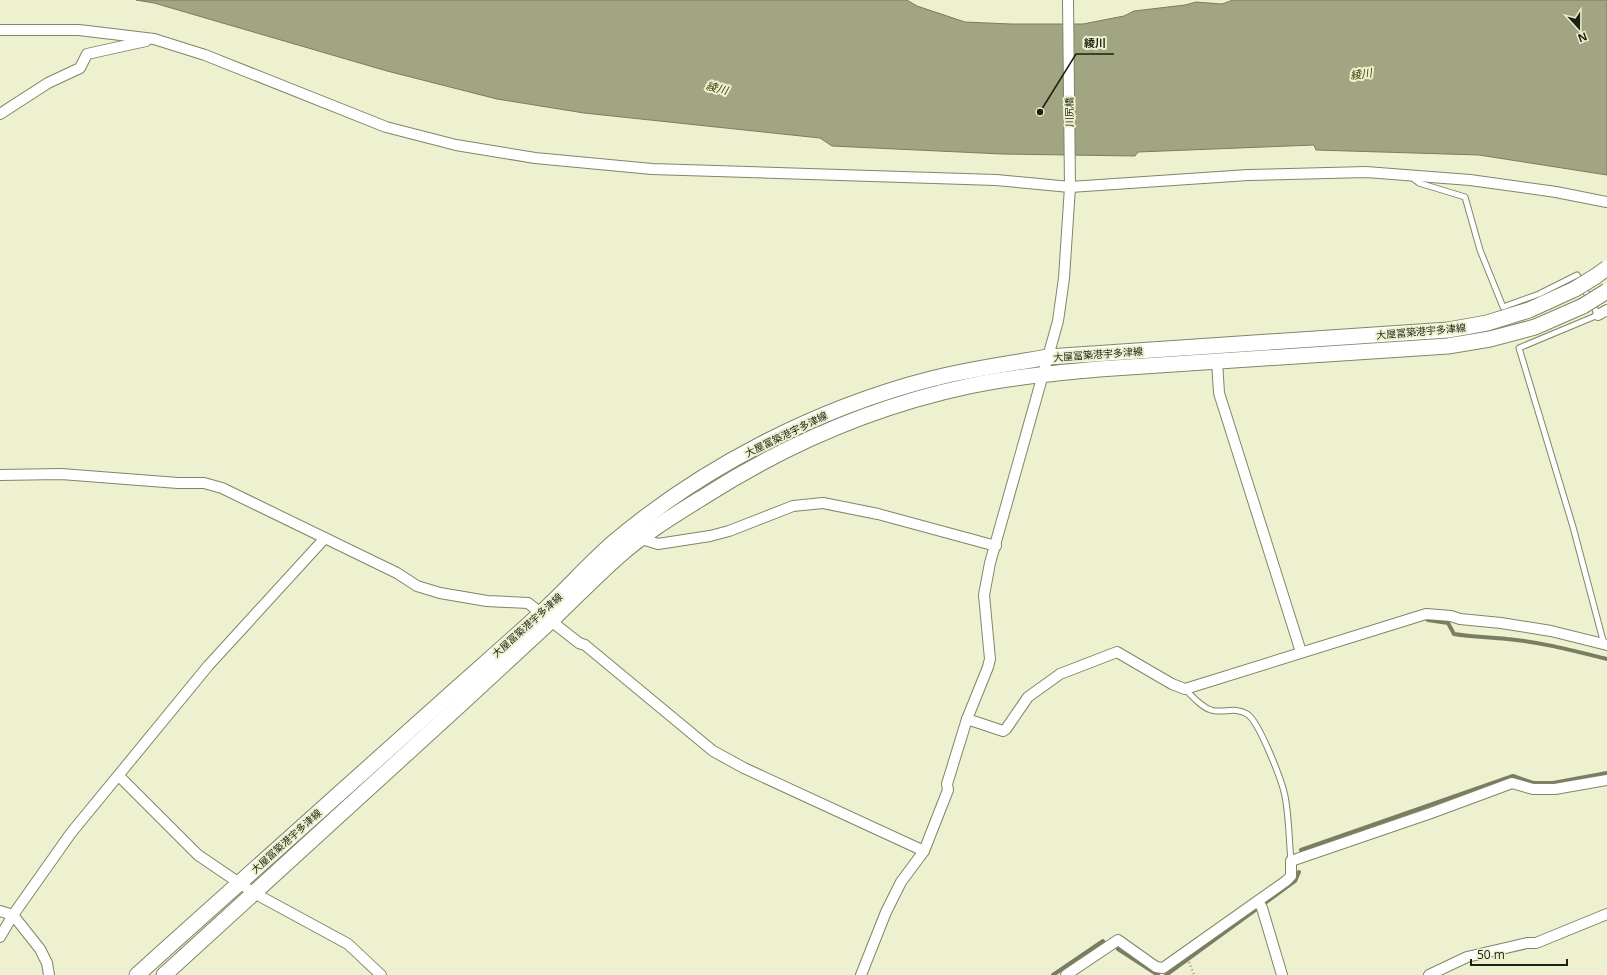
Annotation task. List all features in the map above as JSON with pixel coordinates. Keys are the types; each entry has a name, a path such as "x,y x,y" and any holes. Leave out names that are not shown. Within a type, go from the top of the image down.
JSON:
{"main road":[{"name":"大屋冨築港宇多津線","path":"164,975 254,893 546,617 613,544 660,507 709,474 762,445 817,418 873,396 939,378 1048,357 1448,330 1486,323 1529,310 1575,289 1607,268"},
{"name":"大屋冨築港宇多津線","path":"137,975 239,883 546,617 621,554 668,519 717,488 768,459 823,433 882,411 967,386 1044,374 1448,346 1490,339 1535,327 1583,306 1607,291"}],"street":[{"name":"川尻橋","path":"861,975 886,912 901,882 924,851 948,790 947,784 967,719 990,659 984,595 990,563 1058,321 1064,278 1070,187 1068,0"},
{"path":"0,30 79,30 154,39 205,55 386,127 456,145 535,158 652,169 996,180 1070,187 1248,175 1366,172 1470,180 1556,192 1607,202"},
{"path":"0,114 48,83 80,68 87,54 154,39"},
{"path":"1217,361 1219,393 1301,652"},
{"path":"0,475 62,474 178,483 204,483 222,488 397,573 417,586 440,593 479,600 524,602 579,643 585,645 713,751 744,768 924,851"},
{"path":"642,538 658,544 710,536 729,531 793,506 822,503 878,514 996,546"},
{"path":"0,937 13,915 71,833 208,666 325,538"},
{"path":"967,719 1002,731 1006,729 1028,697 1060,674 1117,652 1172,684 1184,689 1426,614 1450,616 1460,619 1501,623 1551,631 1606,644"},
{"path":"119,776 198,855 254,893 348,944 381,975"},
{"path":"1066,975 1118,940 1156,967 1163,968 1260,904 1291,876 1291,861 1431,813 1512,783 1533,789 1555,789 1607,780"},
{"path":"1260,904 1282,975"},
{"path":"0,911 13,915 40,949 47,963 49,975"},
{"path":"1429,975 1467,957 1528,943 1536,943 1607,914"}],"lane":[{"path":"1409,175 1419,183 1465,197 1480,250 1503,307 1539,294 1577,275 1603,313 1519,348 1573,527 1606,644"},
{"path":"1184,689 1205,708 1212,711 1238,710 1248,714 1256,724 1277,771 1285,796 1291,861"}],"path":[{"path":"1188,961 1194,975"}],"water":[{"path":"136,0 907,0 917,6 965,22 1011,24 1083,24 1124,16 1134,11 1185,5 1196,2 1222,4 1233,0 1607,0 1607,175 1479,155 1316,150 1314,145 1138,152 1135,156 1002,154 832,146 820,138 584,113 497,99 387,71 154,3"}],"waterway":[{"path":"1428,620 1448,623 1454,634 1532,642 1607,659"},
{"path":"1301,850 1513,776 1533,783 1553,783 1607,773"},
{"path":"1166,975 1295,881 1299,872"},
{"path":"1053,975 1103,941"},
{"path":"1118,949 1158,975"}],"place":[{"name":"綾川","path":"1040,112"}]}
